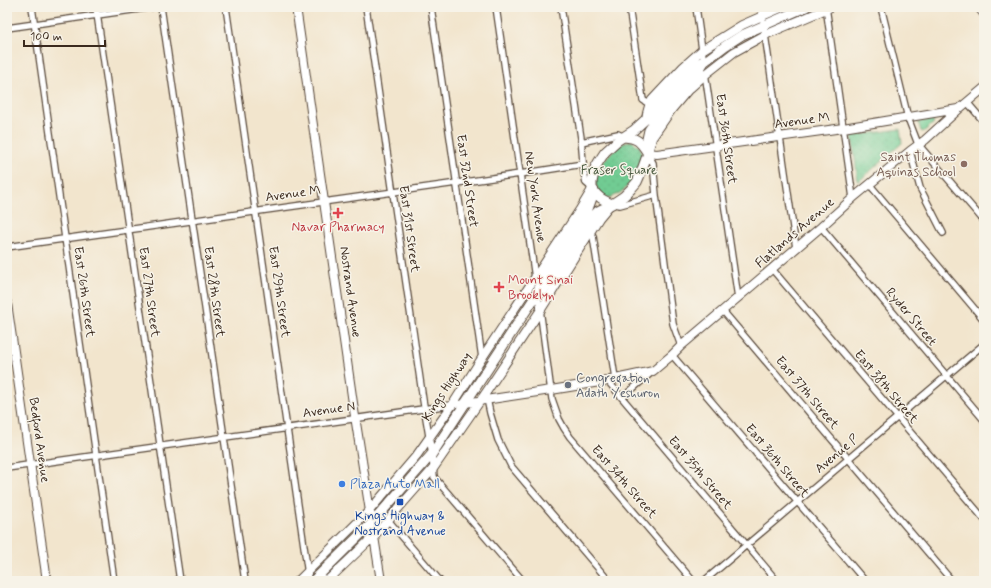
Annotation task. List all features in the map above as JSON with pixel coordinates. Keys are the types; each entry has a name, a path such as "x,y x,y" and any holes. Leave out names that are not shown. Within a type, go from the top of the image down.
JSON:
{"main road":[{"name":"Nostrand Avenue","path":"296,7 381,581"},
{"path":"646,119 649,104 702,50 742,25 783,7"},
{"name":"Kings Highway","path":"538,294 543,291 598,211 624,196 631,189 640,175 652,138 672,109 688,90 706,74 764,30 806,7"},
{"path":"979,7 984,13"},
{"name":"Kings Highway","path":"648,153 647,140 654,122 676,94 697,73 704,62 742,35 764,30 827,8"},
{"name":"Kings Highway","path":"313,581 372,523 432,454 465,402 538,294 542,280 584,217 591,201 593,176 598,161 611,146 634,130 646,119 680,78 698,63 704,62"},
{"name":"Flatlands Avenue","path":"653,371 821,228 853,198 918,144 925,140 984,88"},
{"name":"Avenue M","path":"648,153 657,154 780,137 959,109"},
{"path":"624,137 631,138 642,143 648,153"},
{"path":"592,188 597,196 612,204"},
{"name":"Kings Highway","path":"298,581 308,577 370,510 429,438 535,279 589,196 592,188"},
{"name":"Kings Highway","path":"327,581 374,536 433,469 484,399 599,218 612,204"},
{"name":"Bedford Avenue","path":"7,303 47,581"},
{"name":"Avenue N","path":"465,402 552,390 653,371"}],"street":[{"name":"East 26th Street","path":"32,7 114,581"},
{"name":"East 27th Street","path":"96,7 180,581"},
{"path":"7,28 153,7"},
{"name":"East 28th Street","path":"162,7 245,581"},
{"name":"East 29th Street","path":"226,7 308,577"},
{"name":"East 31st Street","path":"366,7 432,454"},
{"name":"East 32nd Street","path":"431,7 482,358"},
{"name":"New York Avenue","path":"496,7 552,390"},
{"path":"561,7 581,142 584,173 586,183 592,188"},
{"path":"629,7 643,100 649,104"},
{"name":"East 36th Street","path":"696,7 738,298"},
{"path":"761,7 796,248"},
{"path":"881,7 908,118 918,144 984,221"},
{"path":"827,8 853,198"},
{"path":"967,102 984,122"},
{"path":"581,142 618,134 624,137"},
{"path":"910,151 920,188 943,233"},
{"path":"648,153 653,162 656,195 674,324 681,346"},
{"name":"Avenue M","path":"7,247 583,164"},
{"path":"870,185 984,320"},
{"path":"612,204 620,205 656,195"},
{"name":"Ryder Street","path":"821,228 984,420"},
{"path":"590,232 593,236 615,378"},
{"name":"East 38th Street","path":"772,269 984,519"},
{"name":"East 37th Street","path":"723,311 952,581"},
{"name":"Avenue P","path":"704,581 984,344"},
{"name":"East 36th Street","path":"672,355 865,581"},
{"name":"Flatlands Avenue","path":"622,398 653,371"},
{"name":"East 35th Street","path":"607,380 777,581"},
{"name":"East 34th Street","path":"552,390 552,399 555,410 564,428 693,581"},
{"path":"484,399 490,412 496,434 511,466 609,581"},
{"name":"Avenue N","path":"7,468 465,402"},
{"path":"432,454 434,477 523,581"},
{"path":"388,520 440,581"}],"green space":[{"path":"932,119 934,123 923,132 921,131 918,122"},
{"path":"900,129 902,143 858,182 852,136"},
{"name":"Fraser Square","path":"632,141 640,147 641,158 637,173 624,190 612,197 605,198 597,188 596,181 598,174 605,160 611,153 623,143"}],"place":[{"name":"Saint Thomas Aquinas School","path":"964,164"},
{"name":"Navar Pharmacy","path":"338,213"},
{"name":"Mount Sinai Brooklyn","path":"499,287"},
{"name":"Congregation Adath Yeshuron","path":"568,385"},
{"name":"Plaza Auto Mall","path":"342,484"},
{"name":"Kings Highway & Nostrand Avenue","path":"400,502"}]}
